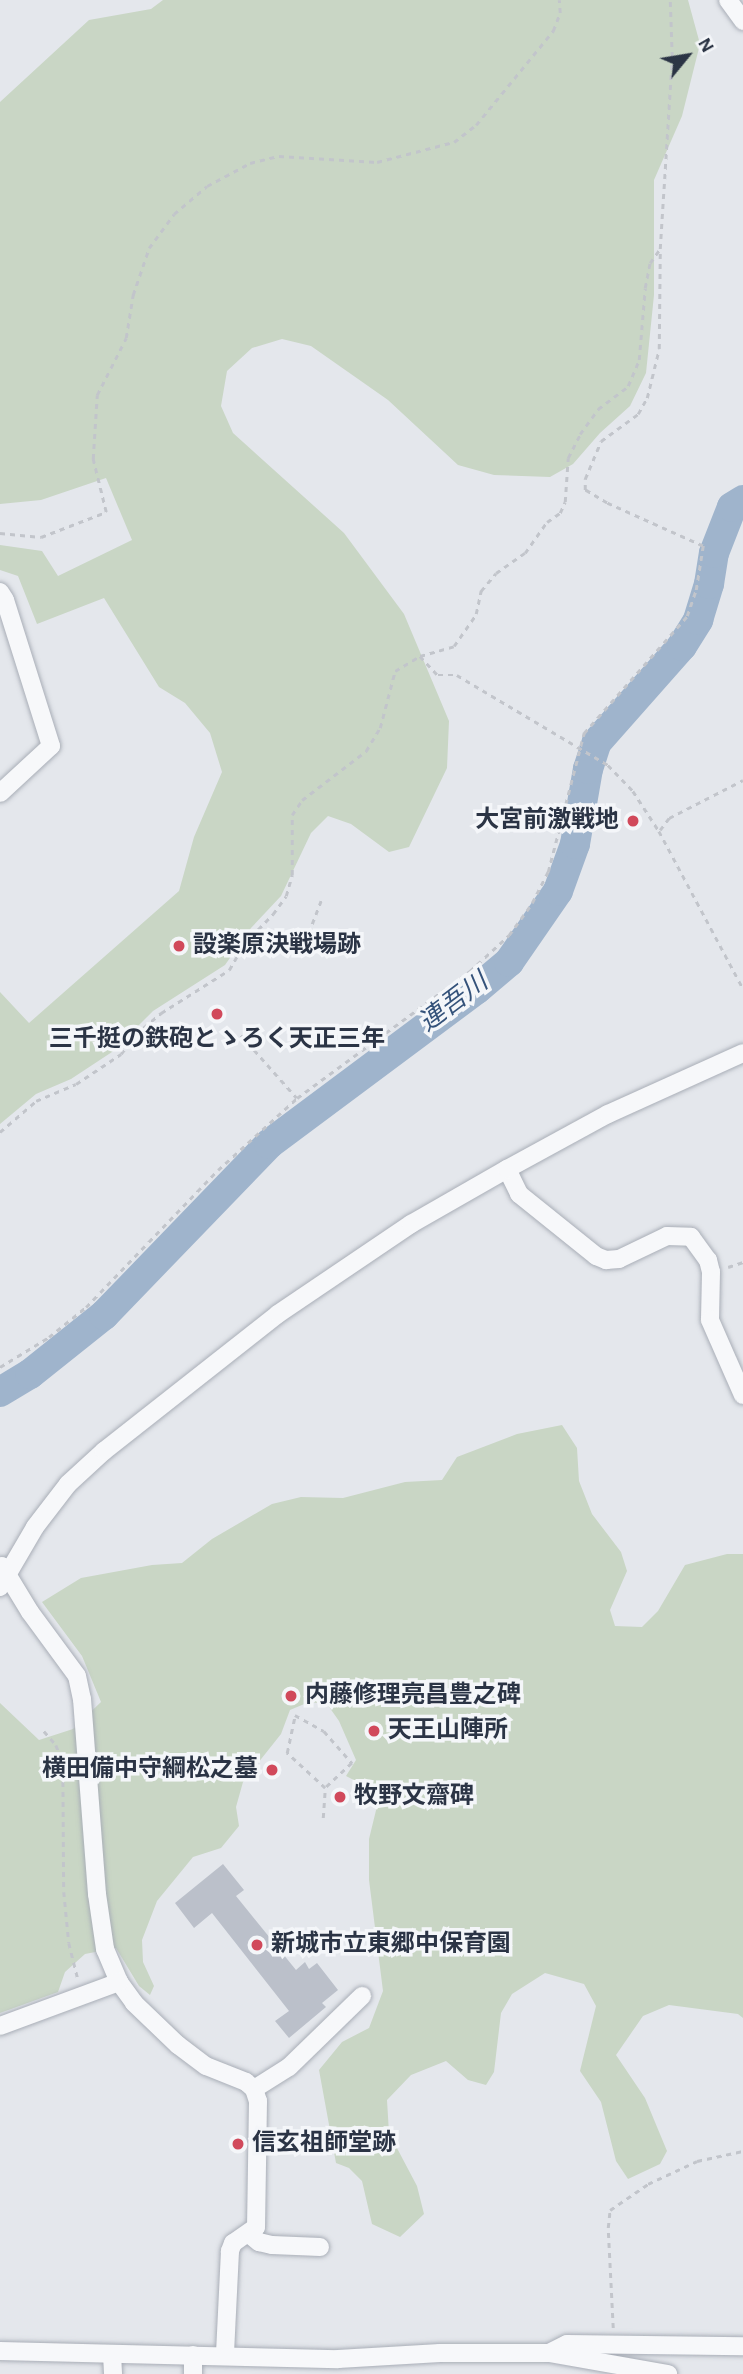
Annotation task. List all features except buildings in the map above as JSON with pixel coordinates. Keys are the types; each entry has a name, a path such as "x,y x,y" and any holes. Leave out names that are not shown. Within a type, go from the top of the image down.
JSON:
{"street":[{"path":"728,0 743,21"},
{"path":"0,593 5,600 51,746 0,793"},
{"path":"225,2356 230,2251 233,2243 256,2227 258,2101 254,2089 206,2066 178,2045 134,2003 119,1982 105,1949 97,1894 82,1699 76,1676 2,1575 68,1484 104,1451 278,1314 327,1279 411,1224 608,1114 743,1053"},
{"path":"507,1169 519,1194 596,1256 606,1260 619,1259 667,1236 691,1237 708,1260 711,1272 710,1320 743,1395"},
{"path":"0,2026 119,1982"},
{"path":"254,2089 289,2067 362,1996"},
{"path":"248,2234 259,2242 272,2245 320,2247"},
{"path":"549,2353 567,2344 743,2346"},
{"path":"0,2351 338,2359 440,2353 549,2353 668,2374"},
{"path":"112,2354 113,2374"},
{"path":"193,2355 193,2374"}],"path":[{"path":"0,533 41,537 106,512 93,459 97,395 126,338 133,295 149,248 174,214 207,186 250,163 279,156 377,162 454,142 476,125 553,31 560,13 559,0"},
{"path":"0,1367 49,1337 86,1307 218,1170 297,1098 460,979 509,935 533,903 548,872 584,733 687,616 696,590 703,546 585,490 585,479 601,441 638,414 648,398 659,349 660,249 672,57 670,0"},
{"path":"0,1132 36,1101 76,1084 121,1054 136,1034 161,1013 229,970 244,944 286,896 292,875 292,816 316,786 366,751 380,728 395,671 420,656 454,646 477,614 481,591 496,573 525,553 547,522 560,513 565,502 568,458 580,434 598,409 628,386 639,359 650,263 660,249"},
{"path":"420,656 438,675 457,675 580,746 607,765 633,791 660,831 743,988"},
{"path":"660,831 669,818 743,780"},
{"path":"312,924 321,901"},
{"path":"241,1035 297,1098"},
{"path":"323,1818 325,1788 352,1763 324,1731 295,1715 287,1752 325,1788"},
{"path":"44,1731 56,1745 63,1762 64,1892 69,1943 82,1996"},
{"path":"614,2344 608,2228 610,2210 648,2184 696,2161 743,2151"}],"green space":[{"path":"163,0 688,0 700,44 682,116 654,180 654,295 646,373 630,406 600,433 573,464 550,477 494,475 458,465 388,400 311,346 282,339 252,348 227,371 221,406 233,433 344,533 404,614 449,721 447,768 409,847 389,852 351,824 328,816 311,833 281,896 251,928 225,965 153,1011 112,1052 71,1079 36,1094 0,1124 0,992 29,1023 179,891 194,837 222,772 210,733 185,703 159,687 104,598 37,624 18,576 0,570 0,545 42,551 58,576 132,540 106,478 41,500 0,504 0,102 89,20 151,9"},
{"path":"562,1425 577,1448 579,1481 592,1514 621,1552 627,1571 610,1610 615,1626 642,1627 658,1611 685,1565 727,1554 743,1554 743,2018 738,2014 669,2005 643,2016 616,2055 645,2098 667,2151 660,2164 628,2179 616,2161 601,2102 580,2071 596,2006 584,1984 545,1973 512,1994 501,2013 494,2072 486,2085 468,2080 446,2061 411,2075 387,2100 389,2133 417,2186 424,2214 400,2237 372,2224 362,2181 349,2168 336,2163 319,2070 342,2042 369,2028 383,1991 369,1880 369,1839 379,1798 373,1790 346,1776 356,1760 339,1721 327,1704 309,1702 290,1710 281,1734 243,1782 236,1807 239,1826 221,1848 193,1857 157,1901 142,1940 143,1962 154,1986 150,1995 139,1986 116,1948 85,1954 65,1972 58,1992 0,2013 0,1703 39,1740 73,1729 101,1702 82,1656 42,1602 81,1578 152,1565 182,1563 212,1539 272,1504 301,1497 343,1498 405,1482 442,1480 457,1457 517,1434"}],"waterway":[{"name":"連吾川","path":"0,1392 30,1374 104,1315 269,1144 477,989 509,962 558,891 575,844 588,769 597,742 682,646 698,620 709,584 714,553 732,507 743,500"}],"place":[{"name":"大宮前激戦地","path":"633,821"},
{"name":"設楽原決戦場跡","path":"179,946"},
{"name":"三千挺の鉄砲とゝろく天正三年","path":"217,1014"},
{"name":"内藤修理亮昌豊之碑","path":"291,1696"},
{"name":"天王山陣所","path":"374,1731"},
{"name":"横田備中守綱松之墓","path":"272,1770"},
{"name":"牧野文齋碑","path":"340,1797"},
{"name":"新城市立東郷中保育園","path":"257,1945"},
{"name":"信玄祖師堂跡","path":"238,2144"}]}
